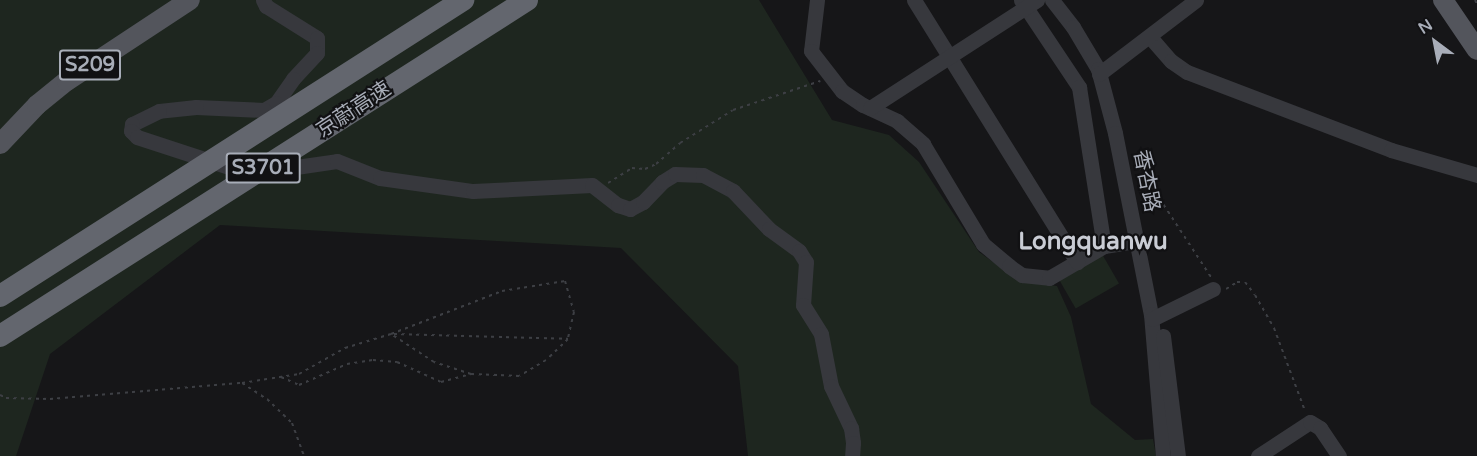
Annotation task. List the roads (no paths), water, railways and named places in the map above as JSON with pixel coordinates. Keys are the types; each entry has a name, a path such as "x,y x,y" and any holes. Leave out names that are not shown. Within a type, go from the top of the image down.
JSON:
{"highway":[{"name":"京蔚高速","path":"0,296 463,0"},
{"name":"京蔚高速","path":"0,336 527,0"}],"main road":[{"name":"S209","path":"0,144 29,113 67,81 190,0"},
{"path":"1443,0 1477,50"}],"street":[{"path":"263,0 266,6 317,38 317,53 293,79 276,103 264,110 196,107 159,111 132,124 131,131 137,137 229,167 296,167 337,161 380,178 473,191 592,185 618,205 630,208 643,202 662,182 675,174 704,175 733,191 769,230 799,251 806,262 803,305 821,334 831,386 851,428 852,456"},
{"path":"818,0 811,51 842,91 897,121 923,144 983,244 1022,275 1049,278 1104,246 1137,240"},
{"path":"914,0 1077,262"},
{"name":"香杏路","path":"1052,0 1074,27 1099,74 1115,133 1156,317 1163,456"},
{"path":"1099,74 1150,37 1195,0"},
{"path":"870,108 1028,2 1079,87 1104,246"},
{"path":"1150,37 1171,61 1187,72 1391,150 1477,175"},
{"path":"1178,456 1156,317 1213,289"},
{"path":"1258,456 1310,422 1320,428 1339,456"}],"district":[{"name":"Longquanwu","path":"1093,242"}]}
